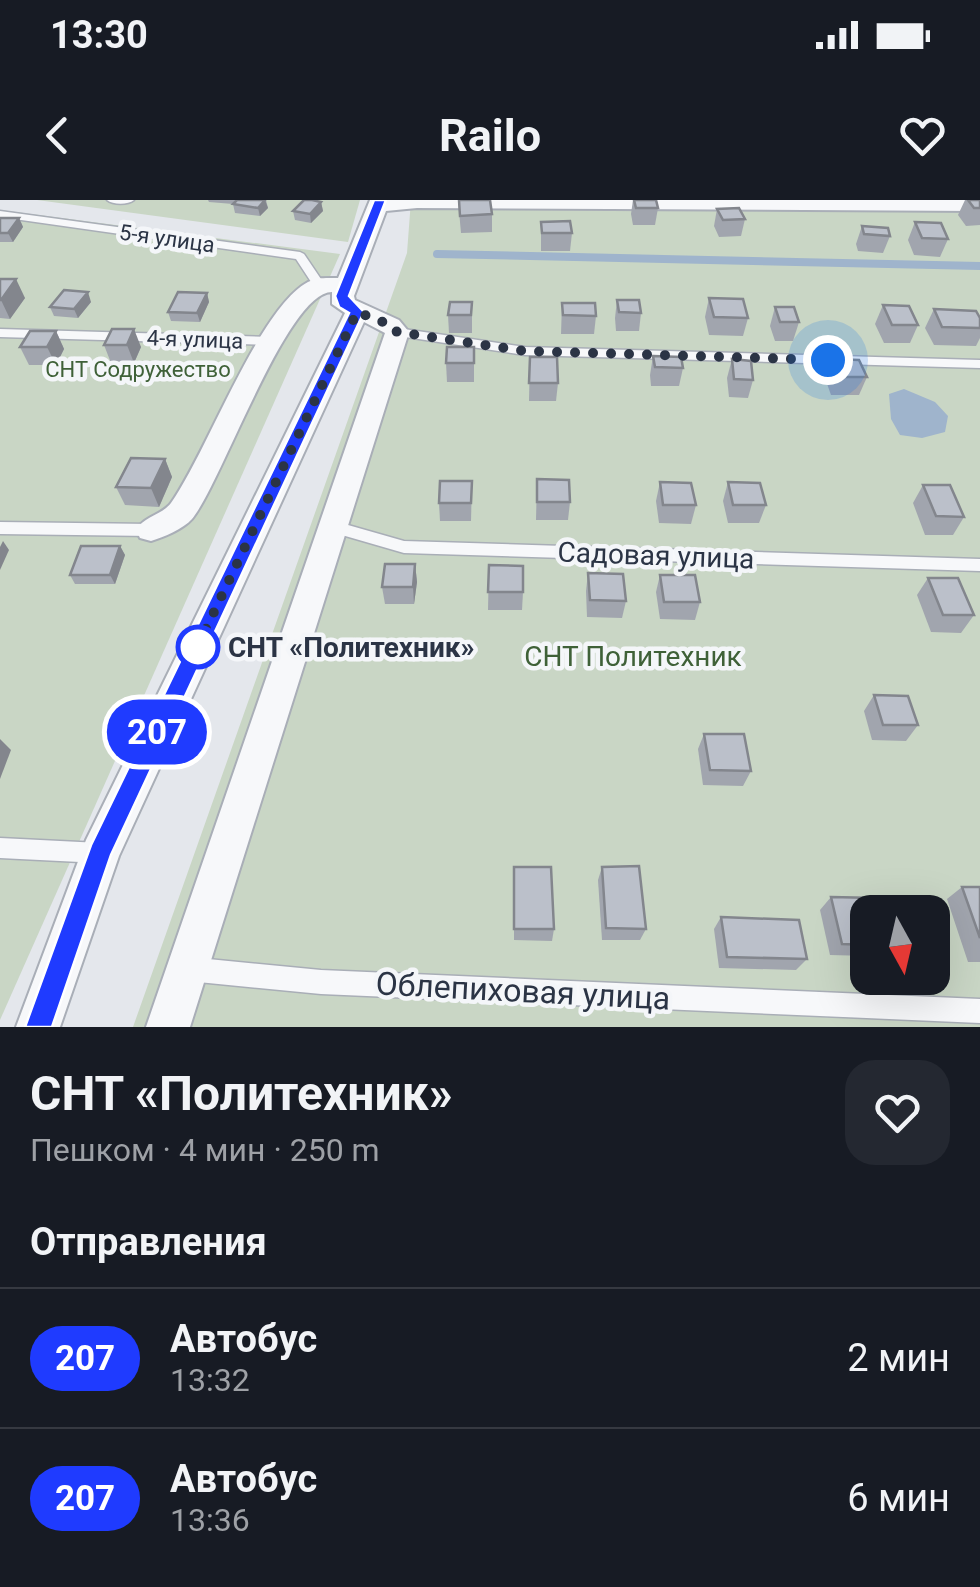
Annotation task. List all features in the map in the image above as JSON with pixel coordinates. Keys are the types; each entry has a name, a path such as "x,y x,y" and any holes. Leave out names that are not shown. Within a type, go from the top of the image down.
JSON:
{"street":[{"path":"38,1027 100,853 380,203 980,205"},
{"path":"150,530 180,514 271,341 304,295 341,294 397,332 168,1027"}],"lane":[{"path":"112,200 129,200"},
{"name":"5-я улица","path":"0,214 300,256 341,294"},
{"path":"397,332 525,351 980,364"},
{"name":"4-я улица","path":"0,333 271,341"},
{"name":"Садовая улица","path":"334,527 404,546 980,565"},
{"path":"0,528 150,530"},
{"path":"0,848 100,853"},
{"name":"Облепиховая улица","path":"187,969 321,982 980,1011"}],"green space":[{"path":"37,200 360,200 348,242"},
{"name":"СНТ Политехник","path":"411,200 980,200 980,1027 133,1027 407,253"},
{"name":"СНТ Содружество","path":"0,210 340,254 0,1020"}],"water":[{"path":"904,389 935,402 948,416 945,432 922,438 900,435 891,419 889,394"}],"building":[{"path":"237,200 265,200 258,208 233,204"},
{"path":"304,200 321,202 310,214 293,211"},
{"path":"459,200 490,200 492,214 460,216"},
{"path":"634,200 656,200 658,208 636,208"},
{"path":"968,200 980,200 980,208 974,208"},
{"path":"739,208 745,219 723,220 717,209"},
{"path":"0,218 19,218 8,233 0,233"},
{"path":"570,221 572,233 542,233 541,222"},
{"path":"915,222 941,223 948,239 922,238"},
{"path":"862,226 888,228 890,236 864,234"},
{"path":"0,279 16,279 1,300 0,300"},
{"path":"64,290 88,292 74,309 50,307"},
{"path":"178,292 207,293 197,313 168,312"},
{"path":"709,298 743,299 748,318 714,317"},
{"path":"617,300 639,300 641,313 619,312"},
{"path":"450,302 472,302 471,315 448,315"},
{"path":"562,303 595,303 596,316 563,315"},
{"path":"883,305 909,306 918,325 892,325"},
{"path":"775,307 794,307 799,322 780,322"},
{"path":"934,309 976,311 980,328 942,327"},
{"path":"112,329 134,329 127,345 104,345"},
{"path":"30,331 56,331 47,347 20,347"},
{"path":"447,347 474,347 474,363 446,363"},
{"path":"653,356 681,357 683,368 655,367"},
{"path":"530,357 557,357 558,383 529,383"},
{"path":"732,359 751,361 753,380 734,379"},
{"path":"832,359 859,360 867,377 838,377"},
{"path":"131,458 165,459 151,488 116,487"},
{"path":"537,479 569,480 570,502 537,502"},
{"path":"440,481 472,481 471,503 439,503"},
{"path":"660,482 691,483 696,505 663,505"},
{"path":"728,482 760,483 766,505 733,505"},
{"path":"923,485 950,485 964,517 936,516"},
{"path":"81,546 120,546 110,575 70,575"},
{"path":"385,564 415,564 413,587 382,587"},
{"path":"489,565 523,566 523,592 488,592"},
{"path":"588,573 623,574 626,601 590,600"},
{"path":"660,575 695,575 700,602 664,602"},
{"path":"928,578 958,578 974,615 943,615"},
{"path":"874,695 908,696 918,725 883,725"},
{"path":"704,734 744,734 751,771 710,770"},
{"path":"639,866 646,929 606,928 602,867"},
{"path":"514,867 551,867 554,929 514,929"},
{"path":"962,887 980,887 980,938"},
{"path":"831,897 850,897 850,944 842,944"},
{"path":"721,917 799,920 807,959 727,957"}],"waterway":[{"path":"437,254 980,266"}],"bus line":[{"name":"207","path":"38,1027 100,853 357,312 344,304 342,296 380,200"}],"place":[{"name":"СНТ «Политехник»","path":"198,647"}],"route":[{"path":"198,647 194,654 357,312 378,318 397,332 525,351 828,360"}]}
